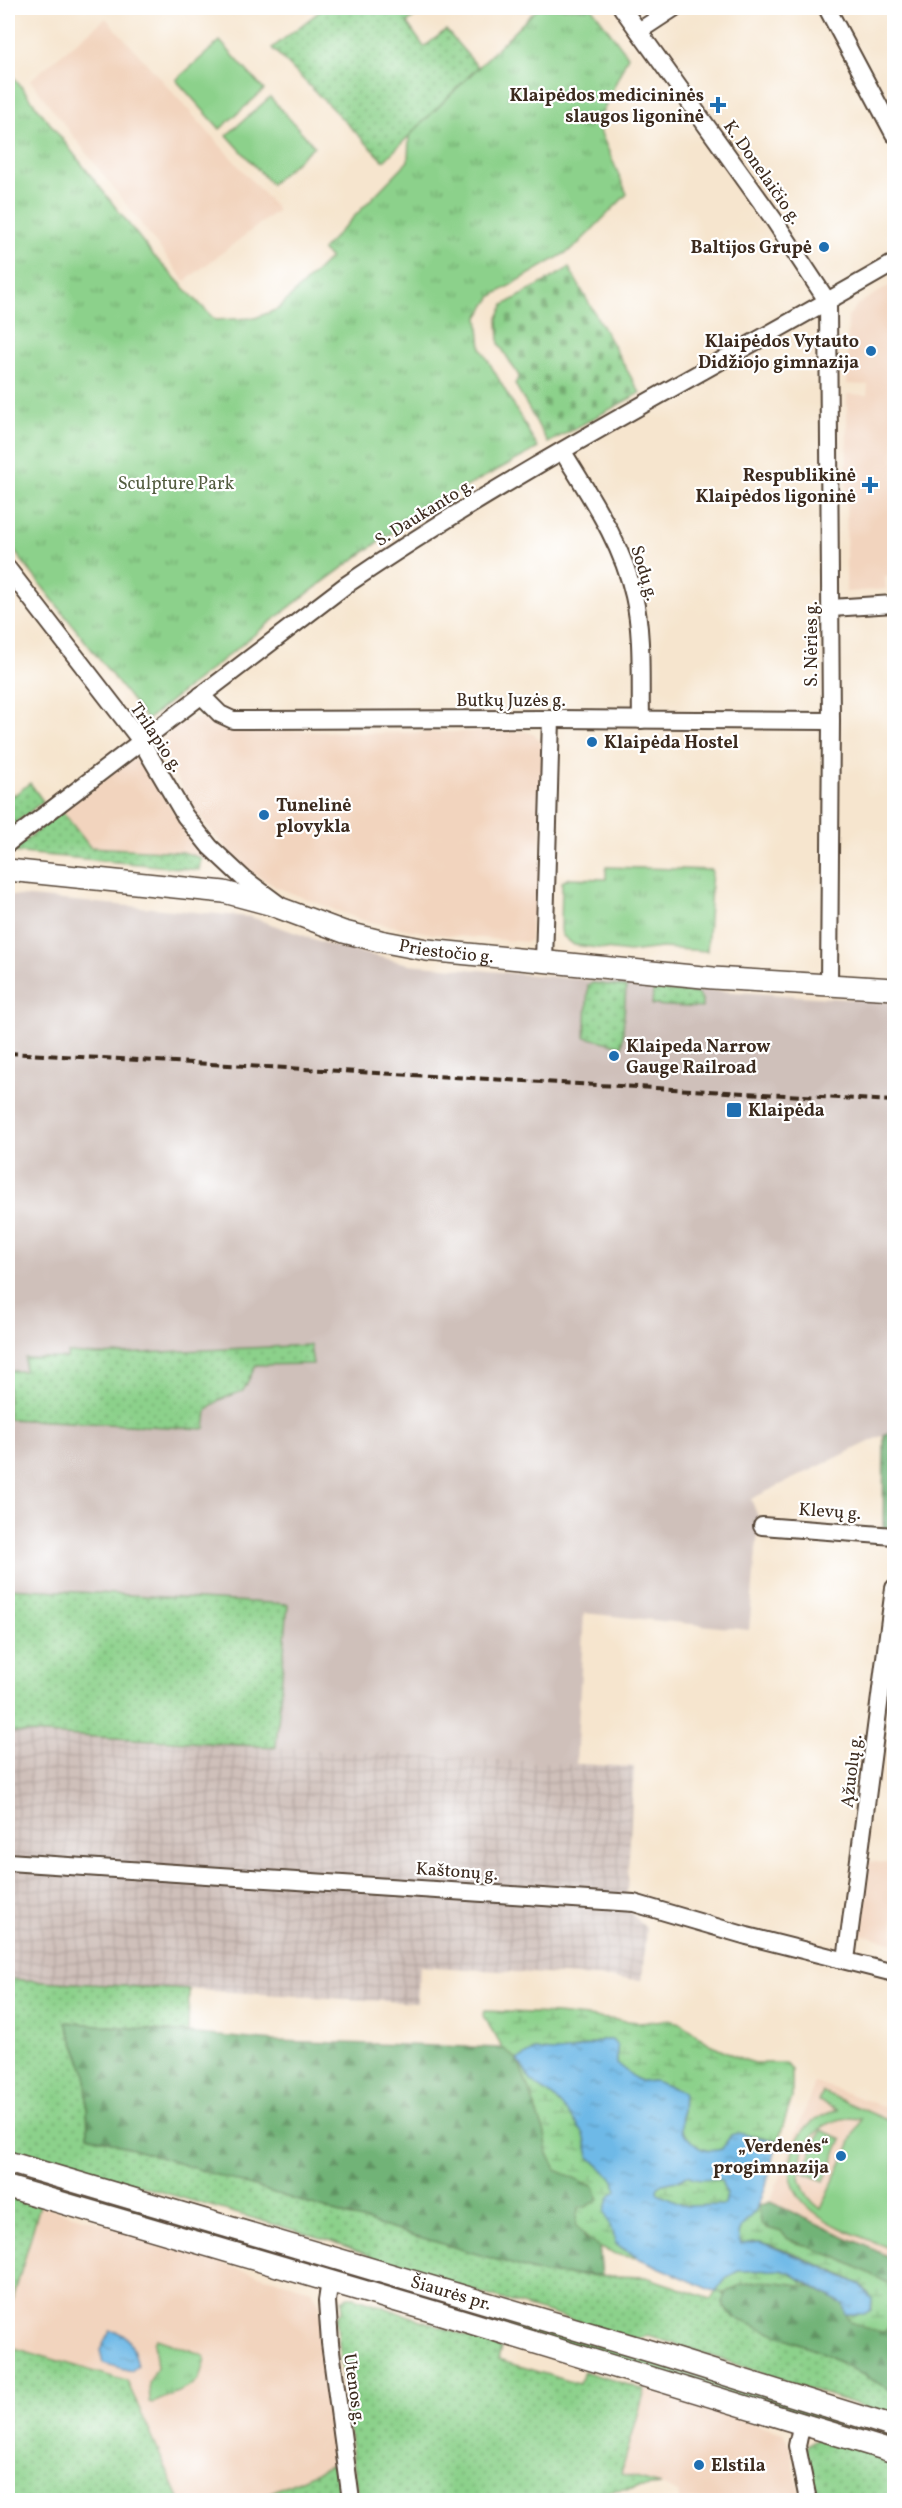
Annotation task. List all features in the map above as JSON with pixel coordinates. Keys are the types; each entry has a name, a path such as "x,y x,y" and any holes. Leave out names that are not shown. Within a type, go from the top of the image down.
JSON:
{"main road":[{"name":"Priestočio g.","path":"8,870 224,892 289,911 344,932 398,945 713,978 894,989"},
{"name":"Šiaurės pr.","path":"8,2162 653,2352 894,2427"},
{"name":"Šiaurės pr.","path":"8,2187 802,2422 894,2452"},
{"path":"177,2237 172,2230 172,2223 183,2214"}],"street":[{"name":"K. Donelaičio g.","path":"622,8 774,220 828,302"},
{"path":"639,31 674,8"},
{"path":"827,8 894,134"},
{"name":"S. Daukanto g.","path":"8,843 346,585 390,555 488,495 894,263"},
{"name":"S. Nėries g.","path":"828,302 831,608 829,985"},
{"name":"Sodų g.","path":"563,452 610,531 628,576 638,620 641,720"},
{"name":"Trilapio g.","path":"8,568 141,741 185,816 210,848 243,878 289,911"},
{"path":"831,608 894,604"},
{"name":"Butkų Juzės g.","path":"201,695 219,714 233,720 551,719 831,722"},
{"path":"544,962 551,719"},
{"name":"Klevų g.","path":"762,1526 894,1536"},
{"name":"Ąžuolų g.","path":"846,1960 894,1588"},
{"name":"Kaštonų g.","path":"8,1862 634,1903 747,1936 894,1973"},
{"name":"Utenos g.","path":"330,2282 327,2301 330,2343 351,2500"},
{"path":"802,2422 797,2446 808,2500"}],"shaded area":[{"path":"106,18 278,210 185,281 30,80"},
{"name":"Respublikinė Klaipėdos ligoninė","path":"894,283 894,576 885,577 886,589 846,592 847,394 867,395 868,385 847,384 848,317 857,305"},
{"path":"199,718 218,725 252,730 378,733 525,731 535,735 544,750 539,908 536,915 531,918 530,940 527,942 433,934 361,920 276,887 249,871 214,835 194,809 166,760 163,743 166,736 179,723"},
{"path":"131,759 143,761 201,858 183,852 90,847 62,811"},
{"path":"8,895 251,917 333,946 409,964 705,990 894,1002 894,1430 751,1499 759,1519 749,1630 584,1613 576,1764 276,1747 288,1604 8,1588"},
{"path":"8,1732 634,1767 626,1908 646,1928 642,1980 420,1966 417,2003 8,1979"},
{"path":"868,1861 894,1864 894,1943 860,1934"},
{"name":"„Verdenės“ progimnazija","path":"815,2082 894,2110 894,2259 770,2202"},
{"path":"40,2205 184,2248 238,2269 311,2290 320,2305 339,2462 253,2500 180,2500 127,2381 8,2346 8,2317"},
{"path":"645,2390 783,2432 791,2450 801,2500 679,2500 678,2493 661,2485 621,2474"}],"green space":[{"path":"324,8 426,8 407,23 424,47 446,30 478,67 384,161 272,48"},
{"name":"Sculpture Park","path":"538,8 592,8 628,56 597,124 627,194 574,248 492,296 478,317 481,348 538,448 433,506 359,556 287,609 147,720 8,543 8,70 153,255 215,320 255,318 278,309 330,258 322,250 408,161 409,136"},
{"path":"220,41 264,90 220,129 176,80"},
{"path":"270,97 314,146 271,184 227,135"},
{"path":"569,268 640,393 548,443 515,384 519,376 499,344 498,318 504,305"},
{"path":"30,783 43,801 8,829 8,789 13,796"},
{"path":"62,811 90,847 183,852 201,858 199,870 11,852"},
{"path":"606,867 712,870 707,951 661,948 629,952 574,945 562,935 562,882 569,878 606,879"},
{"path":"593,983 626,987 622,1046 585,1037 588,985"},
{"path":"653,990 696,993 702,999 702,1008 652,1005"},
{"path":"310,1345 313,1364 256,1365 243,1391 219,1400 207,1411 205,1429 8,1419 8,1371 24,1371 25,1358 67,1358 68,1353 99,1355"},
{"path":"894,1430 894,1529 883,1528 884,1435"},
{"path":"8,1588 288,1604 276,1747 8,1732"},
{"path":"8,1979 189,1990 188,2033 66,2022 86,2073 88,2135 338,2213 545,2274 646,2277 711,2299 716,2292 725,2293 723,2303 734,2318 820,2351 894,2392 894,2417 669,2342 648,2336 636,2339 417,2274 332,2241 82,2169 50,2162 42,2164 8,2154"},
{"path":"485,2011 556,2014 638,2022 668,2020 680,2023 710,2044 742,2059 755,2063 785,2063 792,2070 792,2098 778,2141 754,2135 731,2135 722,2149 703,2150 694,2144 681,2129 683,2092 654,2081 640,2082 617,2064 617,2046 602,2040 569,2051 535,2050 532,2082 553,2097 572,2118 584,2134 589,2156 612,2178 618,2190 616,2244 638,2258 611,2252 594,2244 575,2224 578,2209 599,2199 593,2186 556,2170 548,2153 545,2133 518,2060 503,2048 483,2016"},
{"path":"66,2022 274,2041 503,2048 518,2060 545,2133 548,2153 556,2170 593,2186 599,2199 586,2207 584,2238 599,2246 602,2275 545,2274 338,2213 88,2135 86,2073"},
{"path":"823,2092 894,2123 894,2250 819,2216 804,2203 794,2188 790,2169 797,2140 812,2123 838,2110 819,2101","holes":["849,2118 861,2119 821,2209 809,2197 801,2183 799,2168 802,2154 809,2141 819,2130 833,2122"]},
{"path":"821,2130 842,2139 824,2181 803,2172"},
{"path":"8,2170 164,2214 161,2224 8,2179"},
{"path":"687,2175 721,2180 726,2193 724,2205 686,2206 658,2193 659,2185 676,2181"},
{"path":"8,2196 40,2205 8,2317"},
{"path":"770,2202 894,2259 894,2291 890,2284 840,2259 788,2239 781,2232 767,2228 761,2223 759,2206"},
{"path":"759,2206 761,2223 767,2228 781,2232 788,2239 840,2259 890,2284 894,2291 894,2319 886,2331 877,2332 850,2322 846,2314 854,2315 871,2310 869,2294 862,2286 812,2261 767,2244 756,2242 741,2244 739,2234 741,2228"},
{"path":"182,2222 894,2434 894,2444 179,2229 178,2226"},
{"path":"780,2270 790,2273 811,2286 766,2281 745,2283 725,2293 716,2292 727,2277 738,2271"},
{"path":"760,2280 811,2286 843,2304 850,2322 886,2331 894,2319 894,2392 820,2351 734,2318 723,2303 725,2293 742,2283"},
{"path":"355,2297 501,2348 498,2360 579,2384 583,2371 645,2390 621,2474 661,2485 522,2500 361,2500 357,2491 336,2318 343,2310 342,2300"},
{"path":"157,2339 204,2355 205,2359 199,2379 194,2385 153,2403 150,2402 149,2383 157,2367 154,2343"},
{"path":"8,2346 127,2381 180,2500 8,2500"},
{"path":"820,2437 894,2460 894,2500 815,2500 805,2453 808,2443"},
{"path":"339,2462 344,2500 253,2500"}],"water":[{"path":"602,2040 612,2040 617,2046 617,2064 640,2082 654,2081 683,2092 681,2129 703,2150 722,2149 731,2135 738,2133 778,2141 762,2197 739,2233 741,2244 760,2242 861,2285 872,2299 871,2310 864,2314 846,2314 843,2304 790,2273 780,2270 738,2271 727,2277 716,2292 638,2258 616,2244 605,2211 610,2196 617,2190 612,2178 589,2156 584,2134 572,2118 553,2097 532,2082 518,2060 535,2050 561,2052","holes":["687,2175 721,2180 726,2193 724,2205 686,2206 658,2193 659,2185 676,2181"]},
{"path":"110,2331 122,2334 130,2342 138,2366 131,2371 103,2363 100,2350"}],"railway":[{"path":"8,1053 894,1101"}],"place":[{"name":"Klaipėdos medicininės slaugos ligoninė","path":"718,105"},
{"name":"Baltijos Grupė","path":"824,247"},
{"name":"Klaipėdos Vytauto Didžiojo gimnazija","path":"871,351"},
{"name":"Respublikinė Klaipėdos ligoninė","path":"870,485"},
{"name":"Klaipėda Hostel","path":"592,742"},
{"name":"Tunelinė plovykla","path":"264,815"},
{"name":"Klaipeda Narrow Gauge Railroad","path":"614,1056"},
{"name":"Klaipėda","path":"734,1110"},
{"name":"„Verdenės“ progimnazija","path":"841,2156"},
{"name":"Elstila","path":"699,2465"}]}
